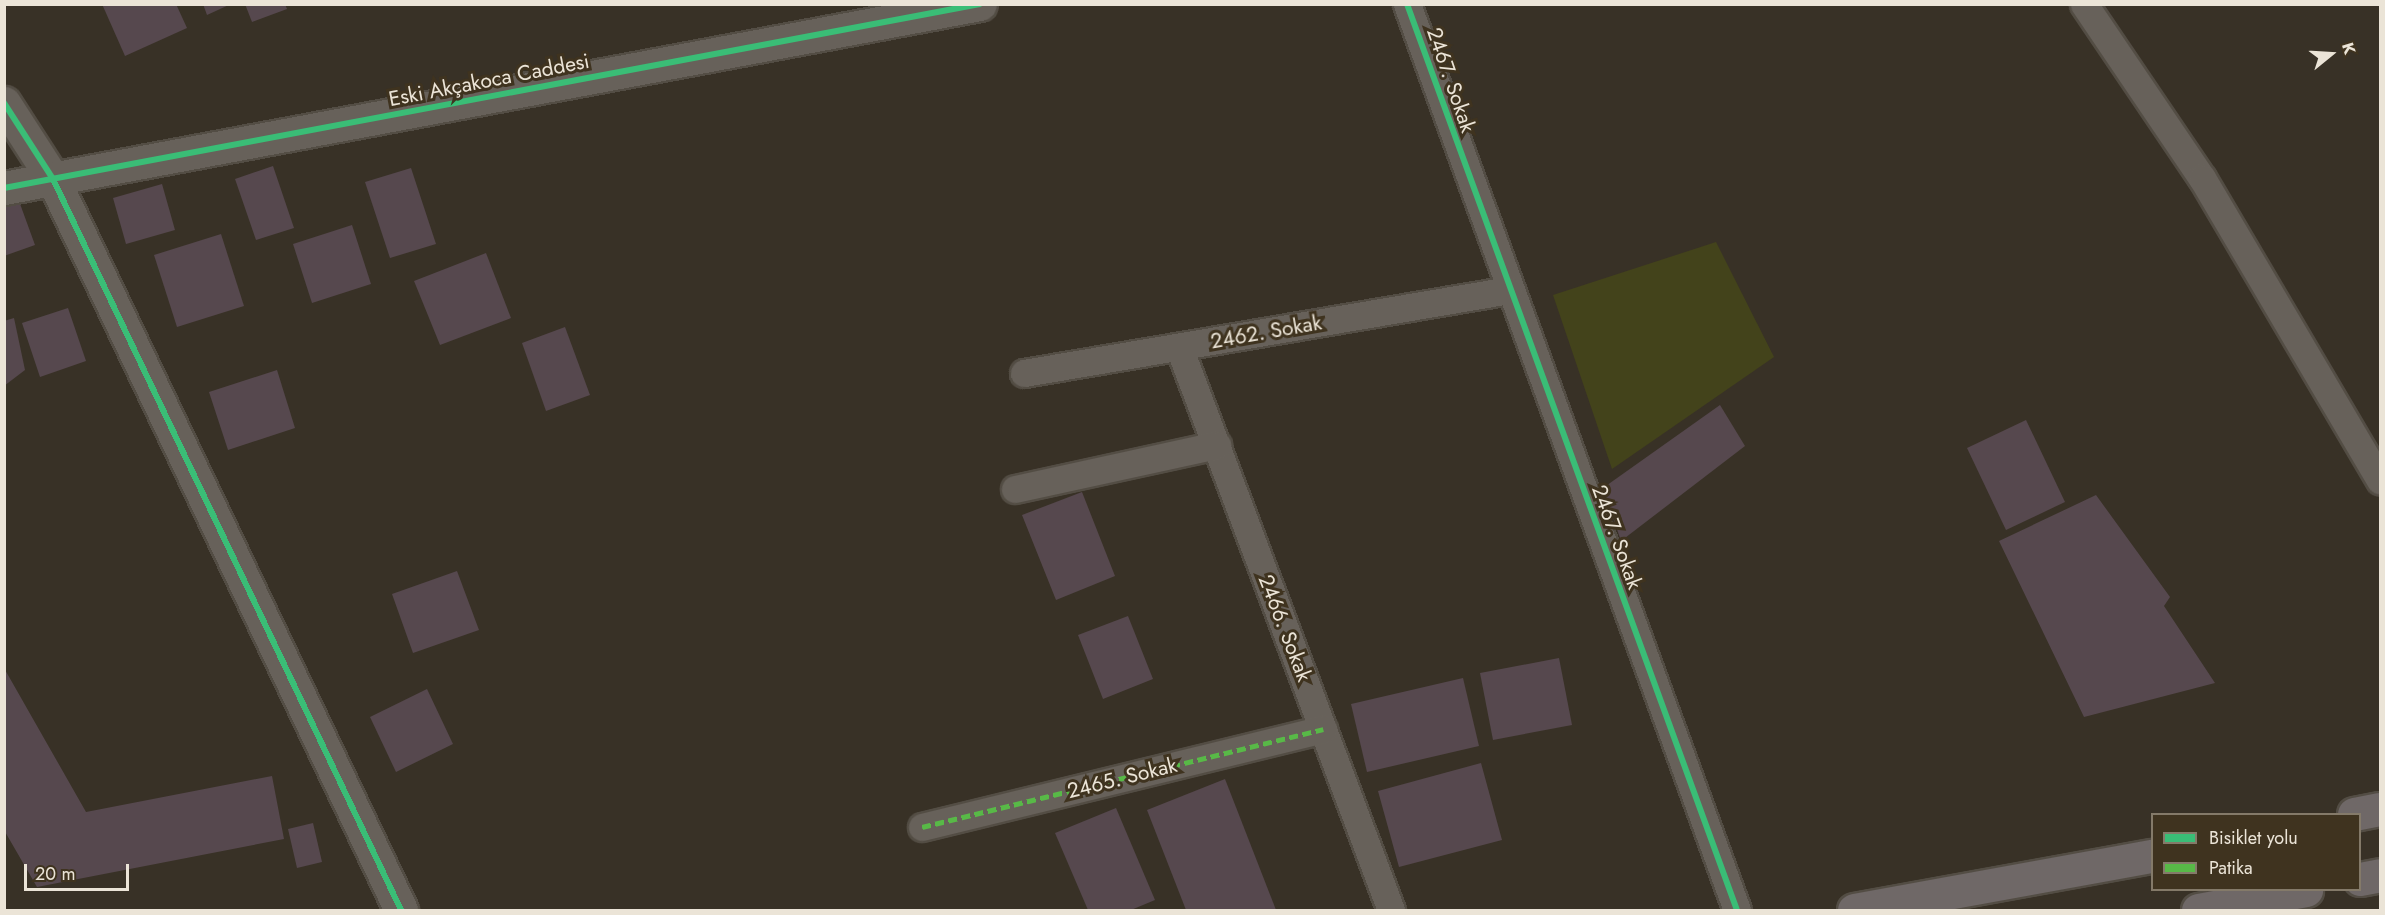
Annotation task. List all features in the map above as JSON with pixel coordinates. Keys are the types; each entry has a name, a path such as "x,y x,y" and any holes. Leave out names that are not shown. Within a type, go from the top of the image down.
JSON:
{"main road":[{"path":"2359,813 2380,809"},
{"path":"1854,910 2151,856"},
{"path":"2361,879 2380,875"},
{"path":"2198,910 2301,891"}],"street":[{"name":"Eski Akçakoca Caddesi","path":"4,188 980,4"},
{"name":"2467. Sokak","path":"1407,4 1508,290 1737,910"},
{"path":"2084,4 2202,178 2380,480"},
{"path":"4,103 53,179 401,910"},
{"name":"2462. Sokak","path":"1024,373 1508,290"},
{"name":"2466. Sokak","path":"1179,347 1390,910"},
{"path":"1015,489 1217,446"},
{"name":"2465. Sokak","path":"922,827 1323,729"}],"shaded area":[{"path":"1716,242 1774,357 1612,469 1553,295"}],"building":[{"path":"102,4 176,4 187,28 125,56"},
{"path":"203,4 231,4 207,15"},
{"path":"245,4 285,4 287,9 252,22"},
{"path":"273,166 294,228 256,240 235,179"},
{"path":"411,168 436,244 390,258 365,182"},
{"path":"162,184 175,230 126,244 113,198"},
{"path":"19,201 35,245 4,256 4,206"},
{"path":"352,225 371,284 312,303 293,244"},
{"path":"221,234 244,306 177,327 154,255"},
{"path":"486,253 511,318 440,345 414,281"},
{"path":"68,308 86,361 40,377 22,323"},
{"path":"14,318 25,370 4,386 4,321"},
{"path":"565,327 590,395 546,411 522,343"},
{"path":"277,370 295,428 228,450 209,392"},
{"path":"1720,405 1745,446 1621,541 1603,488"},
{"path":"2026,420 2065,502 2006,530 1967,448"},
{"path":"1082,492 1115,576 1056,600 1022,515"},
{"path":"2096,495 2170,597 2164,606 2215,683 2084,717 1999,541"},
{"path":"457,571 479,630 413,653 392,594"},
{"path":"1128,616 1153,679 1103,699 1078,635"},
{"path":"1559,658 1572,725 1493,740 1480,673"},
{"path":"4,668 86,812 272,776 284,839 37,887 4,830"},
{"path":"1463,678 1479,746 1367,772 1351,704"},
{"path":"427,689 453,744 396,772 370,717"},
{"path":"1481,763 1502,840 1399,867 1378,791"},
{"path":"1225,779 1276,910 1186,910 1147,810"},
{"path":"1116,808 1155,900 1131,910 1088,910 1055,833"},
{"path":"313,823 322,862 297,868 288,829"}],"marked path":[{"path":"922,827 1323,729"}],"cycle path":[{"path":"4,188 980,4"},
{"path":"1407,4 1737,910"},
{"path":"4,103 53,179 401,910"}]}
